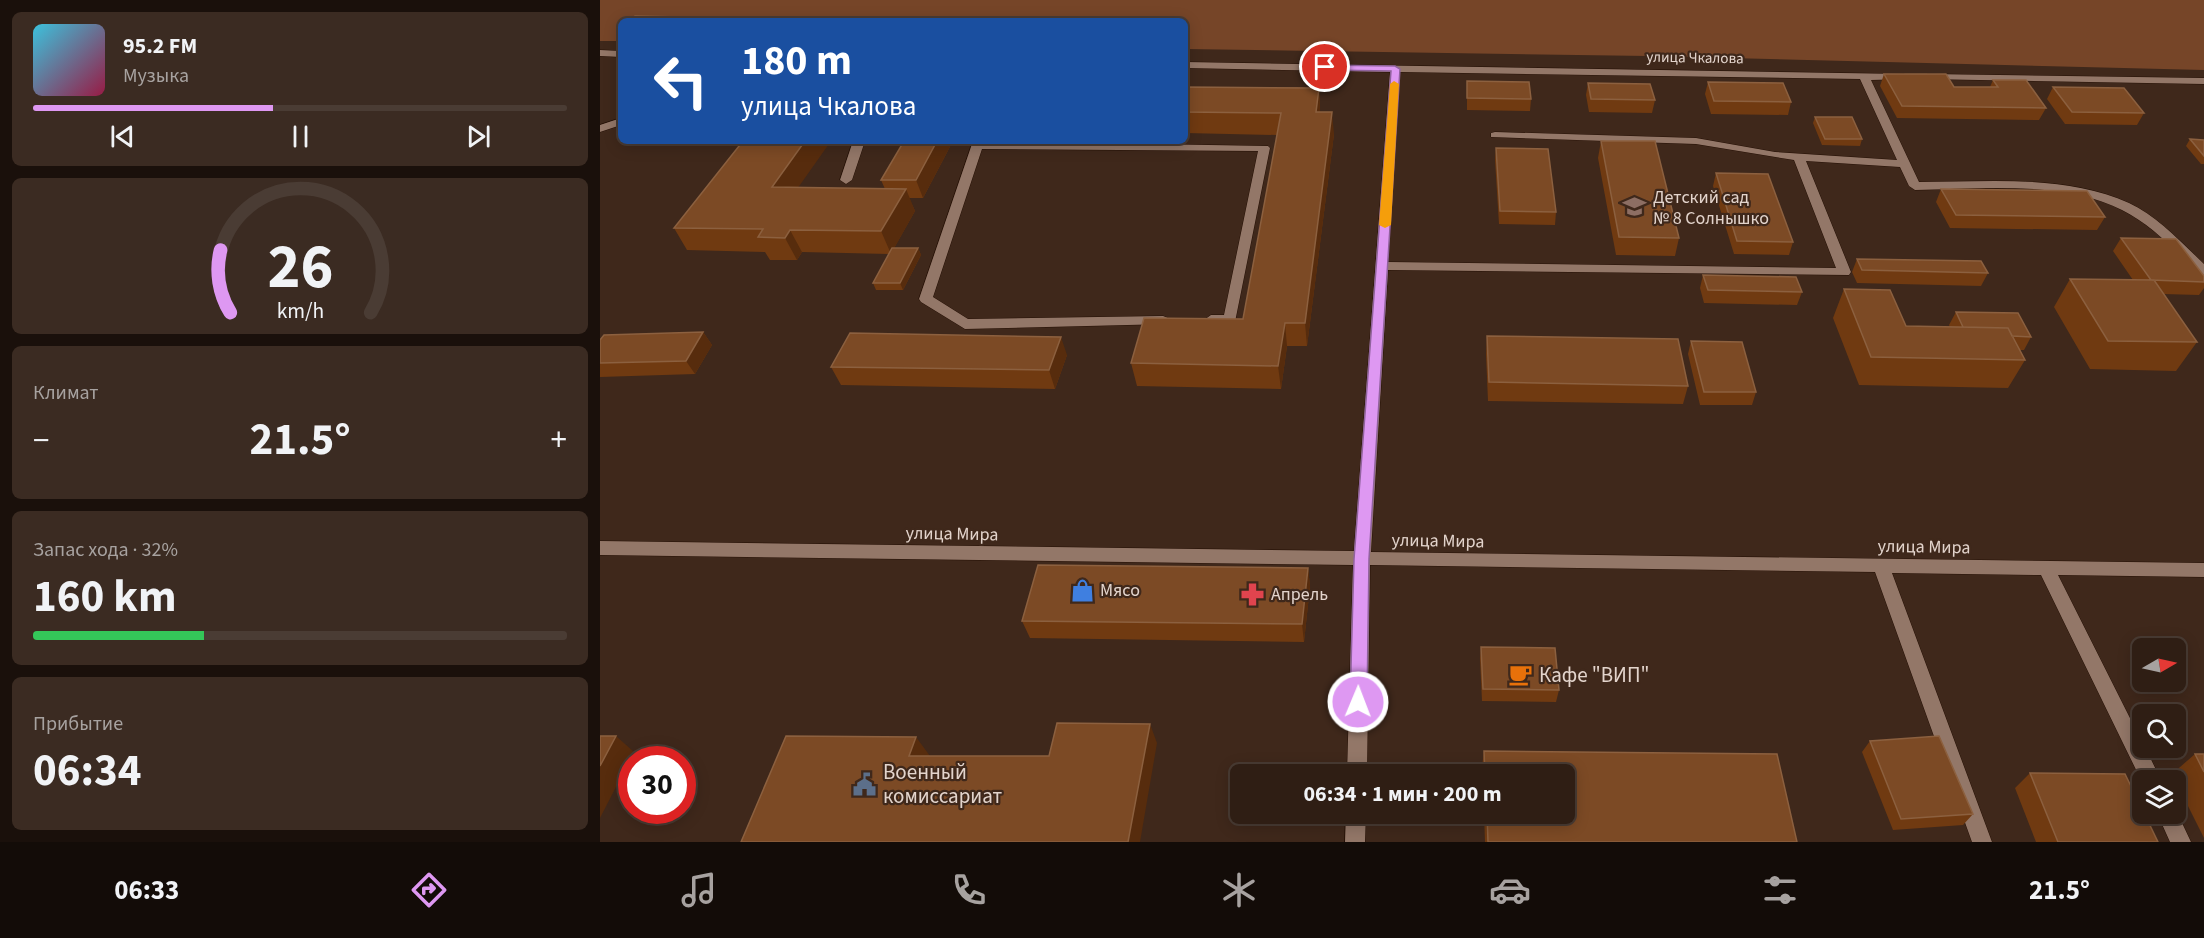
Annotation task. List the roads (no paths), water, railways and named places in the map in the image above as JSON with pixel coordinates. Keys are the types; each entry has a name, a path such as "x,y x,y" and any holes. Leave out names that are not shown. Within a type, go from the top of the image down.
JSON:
{"street":[{"path":"600,53 618,54"},
{"name":"улица Чкалова","path":"1188,65 2204,81"},
{"path":"1357,764 1362,559 1395,69"},
{"path":"1864,76 1915,186 2014,187 2082,192 2126,207 2176,244 2204,271"},
{"path":"601,129 618,123"},
{"path":"1495,135 1696,141 1799,157 1905,164"},
{"path":"846,180 858,144"},
{"path":"977,144 926,299 965,324 1173,320"},
{"path":"1034,144 1264,148 1230,319 1196,320"},
{"path":"1382,266 1844,272 1799,157"},
{"name":"улица Мира","path":"600,548 2204,570"},
{"path":"1881,566 1982,842"},
{"path":"2046,568 2146,770"},
{"path":"1355,842 1356,824"},
{"path":"2172,824 2181,842"}],"place":[{"name":"Детский сад № 8 Солнышко","path":"1635,207"},
{"name":"Мясо","path":"1082,590"},
{"name":"Апрель","path":"1253,594"},
{"name":"Кафе \"ВИП\"","path":"1521,675"},
{"name":"Военный комиссариат","path":"865,784"}]}
